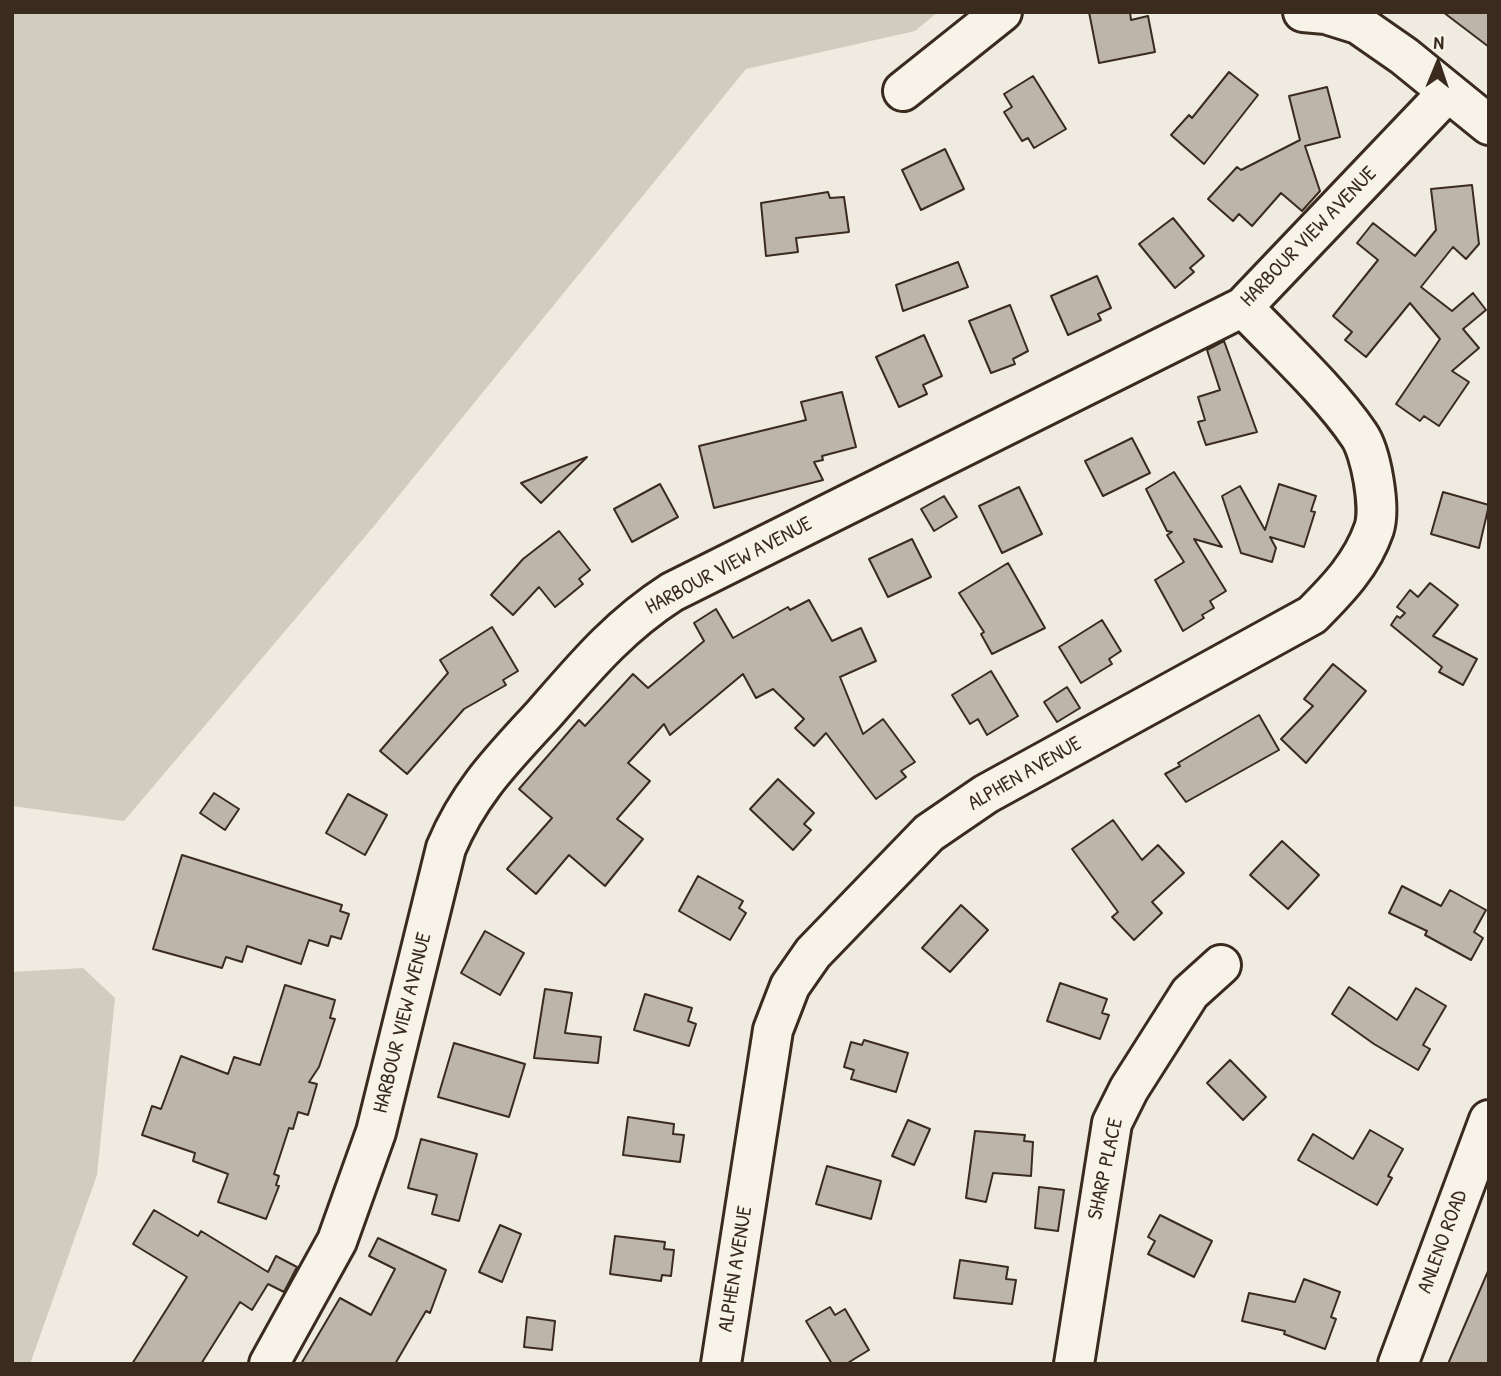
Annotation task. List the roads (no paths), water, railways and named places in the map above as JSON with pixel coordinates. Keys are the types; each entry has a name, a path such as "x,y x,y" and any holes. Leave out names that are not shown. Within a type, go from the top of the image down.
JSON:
{"street":[{"path":"903,91 1002,12"},
{"path":"1303,12 1326,14 1358,24 1489,125"},
{"name":"HARBOUR VIEW AVENUE","path":"269,1364 337,1241 372,1144 446,848 462,812 481,785 611,638 635,616 672,592 1243,307 1448,92"},
{"name":"ALPHEN AVENUE","path":"721,1364 773,1030 790,986 813,953 929,833 986,794 1312,615 1350,577 1364,552 1375,526 1375,497 1372,475 1360,436 1243,307"},
{"name":"SHARP PLACE","path":"1074,1364 1112,1123 1129,1089 1189,993 1221,965"},
{"name":"ANLENO ROAD","path":"1398,1364 1489,1120"}]}
